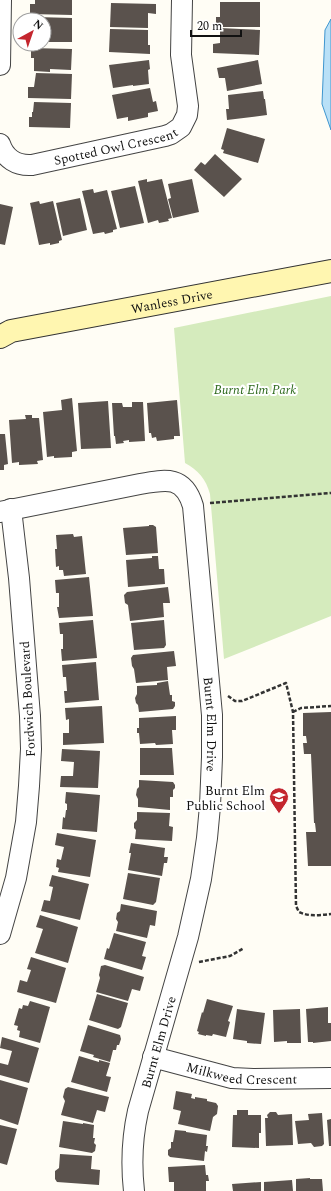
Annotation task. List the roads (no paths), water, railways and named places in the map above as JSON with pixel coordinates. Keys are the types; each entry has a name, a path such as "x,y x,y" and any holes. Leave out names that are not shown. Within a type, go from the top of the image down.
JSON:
{"main road":[{"name":"Wanless Drive","path":"4,332 331,272"}],"street":[{"path":"0,65 1,0"},
{"name":"Spotted Owl Crescent","path":"0,144 10,160 24,166 165,136 177,130 185,122 188,106 181,55 182,0"},
{"name":"Burnt Elm Drive","path":"6,510 164,480 173,481 179,484 190,495 193,506 212,715 210,806 204,860 197,900 179,970 134,1128 132,1164 134,1191"},
{"name":"Fordwich Boulevard","path":"0,934 16,878 26,822 31,749 30,716 19,578 6,510"},
{"name":"Milkweed Crescent","path":"153,1057 232,1078 331,1078"}],"water":[{"path":"331,19 331,130 322,104 325,30"}],"place":[{"name":"Burnt Elm Public School","path":"279,814"}],"park label":[{"name":"Burnt Elm Park","path":"255,389"}]}
